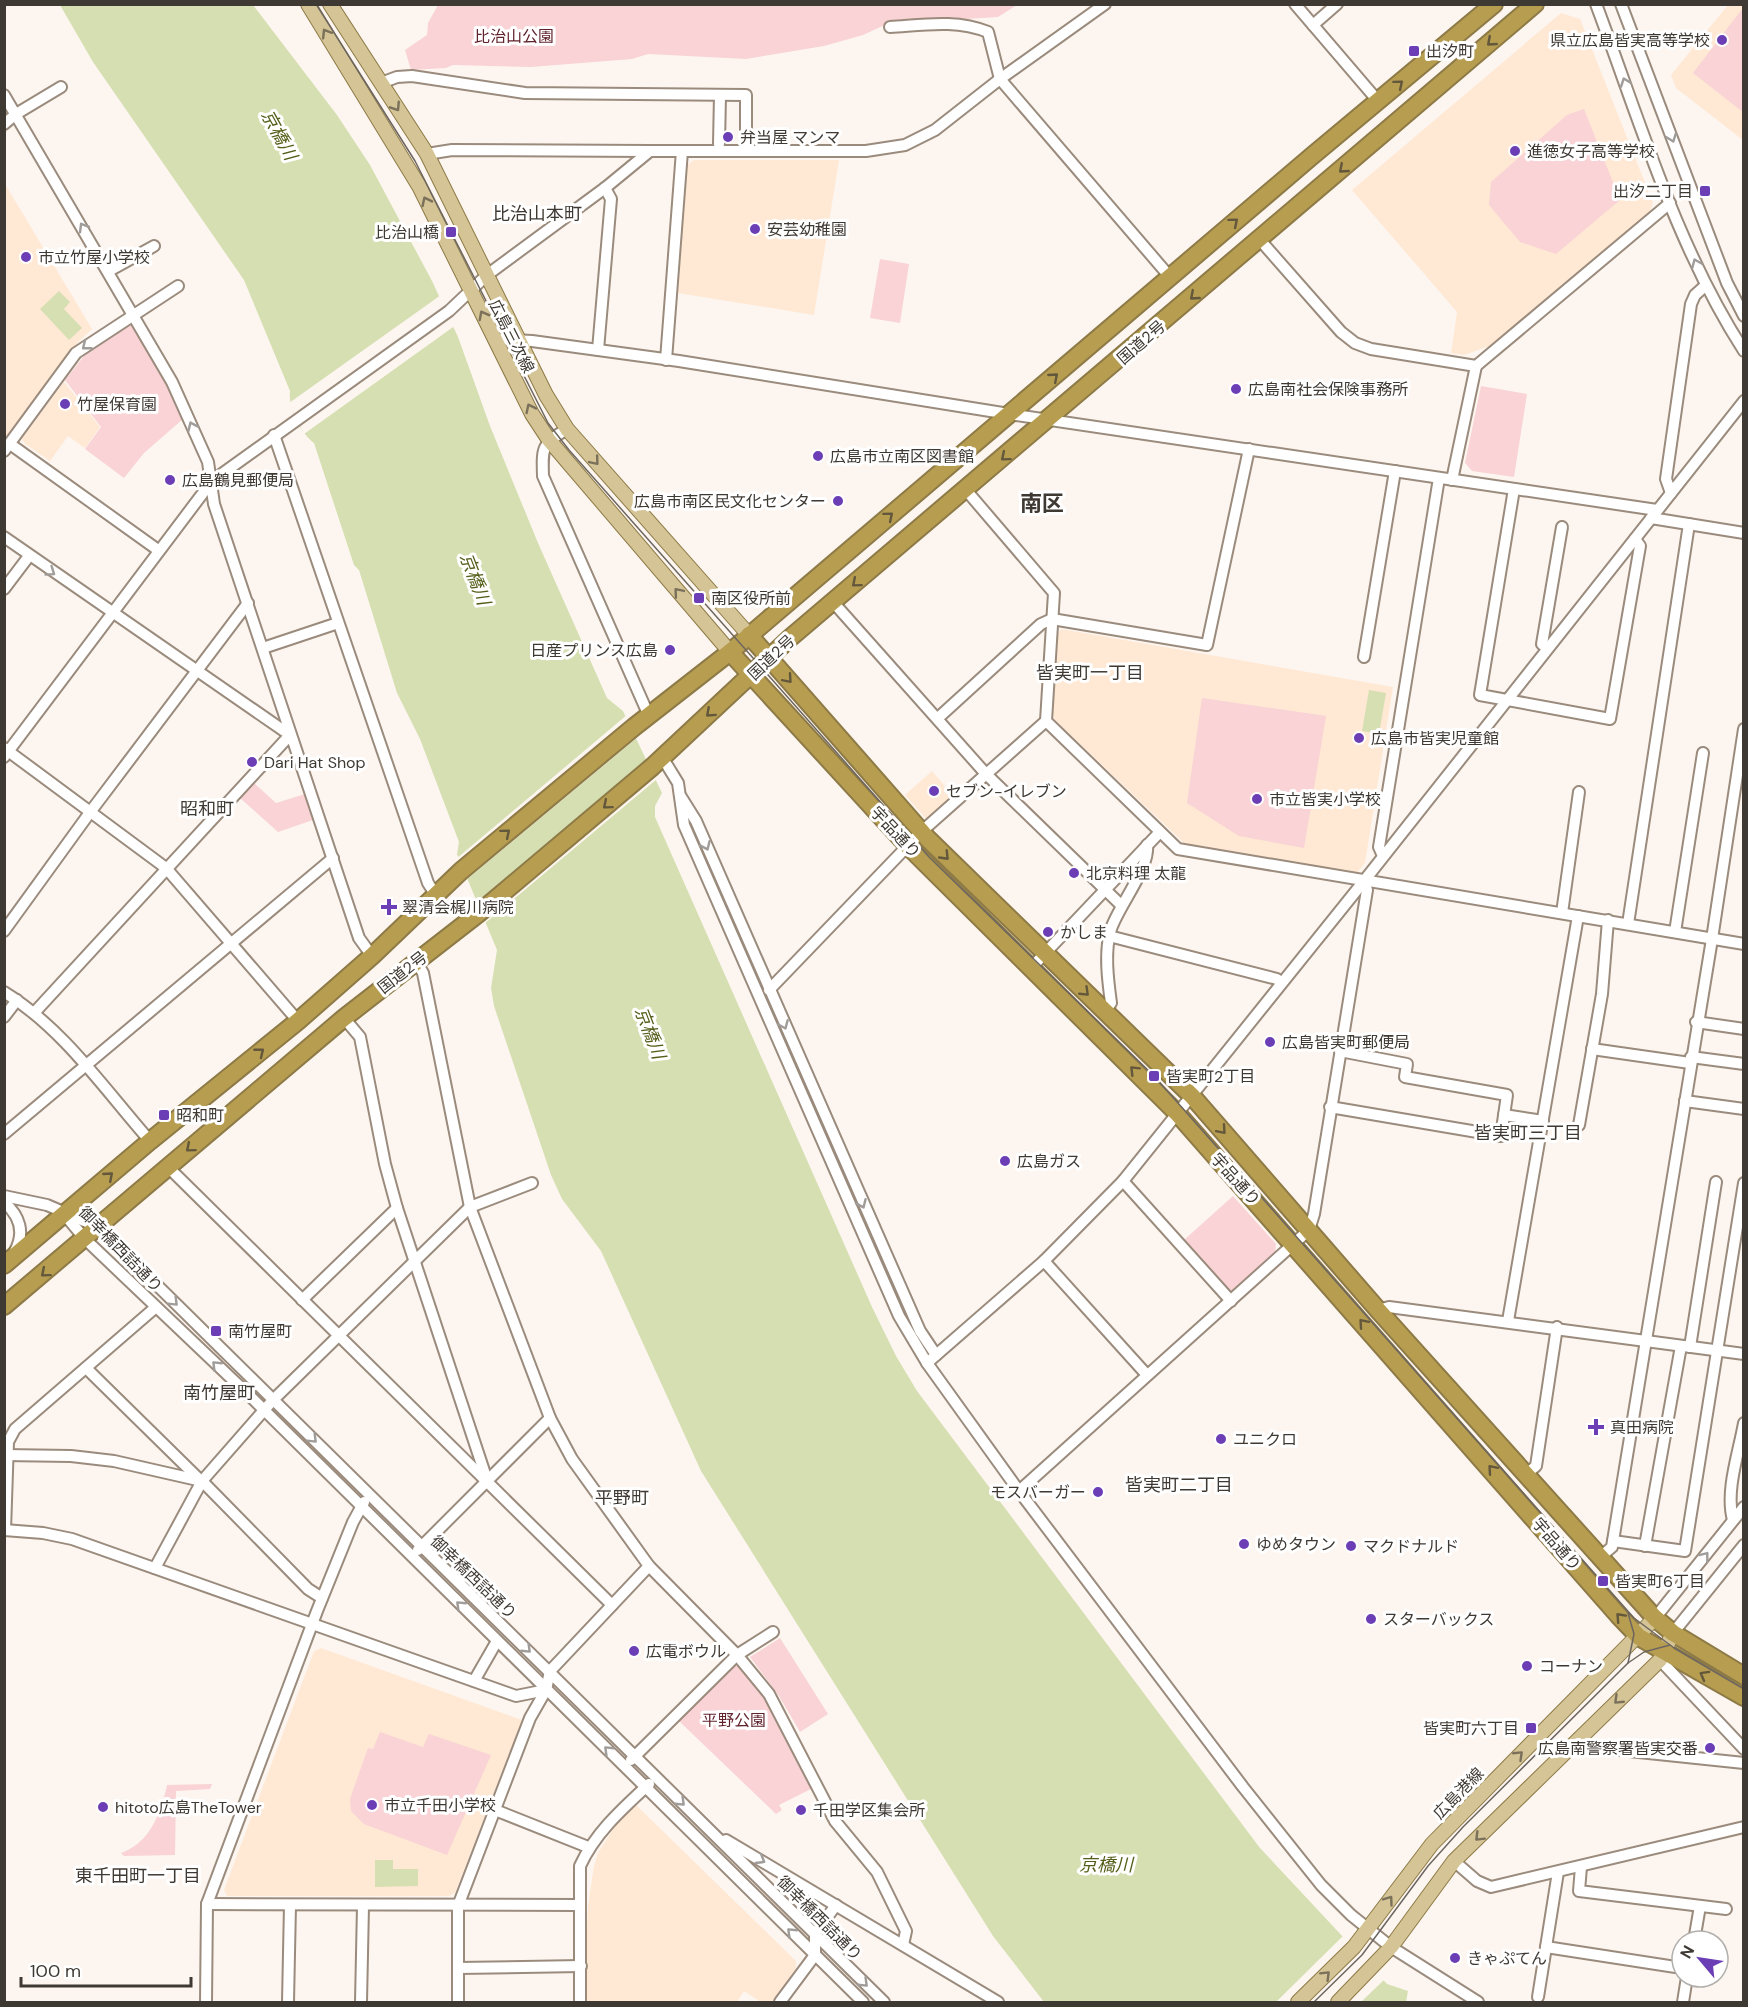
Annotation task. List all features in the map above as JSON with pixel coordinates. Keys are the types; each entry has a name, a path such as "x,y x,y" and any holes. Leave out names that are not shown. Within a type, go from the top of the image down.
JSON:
{"highway":[{"name":"国道2号","path":"5,1264 150,1141 298,1021 372,957 461,871 633,727 730,652 1494,4"},
{"name":"国道2号","path":"4,1306 344,1018 479,913 657,762 769,657 1535,4"},
{"name":"宇品通り","path":"749,635 921,831 1192,1096 1378,1310 1655,1618 1673,1633 1743,1676"},
{"name":"宇品通り","path":"730,652 907,845 1177,1113 1639,1637 1663,1656 1743,1697"}],"main road":[{"name":"広島三次線","path":"308,4 418,186 532,414 549,440 730,652"},
{"name":"広島三次線","path":"330,4 426,154 546,395 567,429 749,635"},
{"name":"広島港線","path":"1298,2002 1354,1947 1432,1844 1639,1637 1655,1618"},
{"path":"1338,2002 1391,1947 1454,1862 1663,1656 1673,1633"}],"street":[{"path":"426,154 452,150 866,151 905,145 935,130 1105,4"},
{"path":"1295,4 1378,101"},
{"path":"1313,25 1337,4"},
{"path":"1596,4 1670,203 1705,286 1743,351"},
{"path":"1621,4 1727,283 1743,316"},
{"path":"890,27 951,23 971,25 988,32 1000,80 1170,277"},
{"path":"381,82 397,77 412,76 525,93 746,95 746,151"},
{"path":"4,124 16,114 61,87"},
{"path":"4,95 134,313 172,382 208,462 214,504 290,735 359,938 372,957"},
{"path":"719,144 720,95"},
{"path":"298,1021 166,868 91,811 6,752 212,481 296,418 449,311 487,275 605,188 650,151"},
{"path":"666,360 682,151"},
{"path":"598,350 611,199 605,188"},
{"path":"1452,480 1476,366 1670,203"},
{"path":"1260,240 1341,332 1355,343 1371,350 1476,366"},
{"path":"109,271 154,246"},
{"path":"158,550 7,447 76,353 178,286"},
{"path":"1671,493 1666,479 1691,304 1695,295 1705,286"},
{"path":"496,339 666,360 1009,414 1514,489 1654,514 1689,524 1743,533"},
{"path":"927,1363 1044,1261 1123,1181 1364,881 1743,401"},
{"path":"567,429 549,440 542,451 543,476 650,716"},
{"path":"274,435 428,883 435,894"},
{"path":"938,718 1041,624 1052,619 1207,645 1249,448"},
{"path":"1364,657 1395,471"},
{"path":"1383,856 1378,847 1439,478"},
{"path":"1514,489 1480,695 1504,702 1610,719 1640,546 1635,539"},
{"path":"769,990 921,831 1046,721 1054,592 966,490"},
{"path":"1628,924 1689,524"},
{"path":"1547,648 1542,644 1562,527"},
{"path":"4,537 290,735"},
{"path":"4,589 29,556"},
{"path":"833,602 986,774 1121,905"},
{"path":"4,931 91,811 248,603"},
{"path":"262,648 339,623"},
{"path":"1046,721 1178,849 1743,944"},
{"path":"1599,1558 1612,1547 1647,1341 1696,1022 1712,939 1743,734"},
{"path":"34,1013 290,735"},
{"path":"1674,932 1703,753"},
{"path":"657,762 678,783 684,825 899,1316 927,1363 1019,1491 1320,1885 1391,1947 1478,2002"},
{"path":"1562,913 1579,792"},
{"path":"680,794 696,821 920,1331 936,1355"},
{"path":"1031,968 1106,891 1159,832"},
{"path":"1105,1011 1111,1003 1108,976 1109,936 1121,905 1149,856 1147,845"},
{"path":"4,1134 333,858"},
{"path":"1019,1491 1309,1230 1314,1214 1367,890 1364,881"},
{"path":"1508,1321 1578,916"},
{"path":"1579,1125 1602,994 1608,920"},
{"path":"1109,936 1277,979 1281,983"},
{"path":"416,961 423,973 470,1207 550,1418 572,1459 649,1566 737,1655 776,1706 835,1821 877,1872 906,1931 903,1945"},
{"path":"4,992 34,1013 84,1065 150,1141"},
{"path":"4,1017 17,1000"},
{"path":"344,1018 360,1036 385,1164 397,1208 488,1480"},
{"path":"1696,1022 1743,1029"},
{"path":"1592,1049 1743,1064"},
{"path":"1330,1107 1501,1136 1507,1095 1405,1077 1407,1064 1340,1051"},
{"path":"1684,1101 1743,1109"},
{"path":"1504,1115 1542,1121"},
{"path":"168,1167 338,1336 488,1480 612,1605"},
{"path":"1123,1181 1231,1301"},
{"path":"1646,1546 1716,1182"},
{"path":"154,1568 202,1481 273,1400 470,1207 532,1183"},
{"path":"1613,1541 1685,1551 1719,1351 1743,1183"},
{"path":"4,1197 46,1205 65,1215"},
{"path":"4,1202 16,1215 21,1229 20,1241 5,1264"},
{"path":"302,1300 397,1208"},
{"name":"御幸橋西詰通り","path":"65,1215 98,1227 884,2002"},
{"name":"御幸橋西詰通り","path":"65,1215 85,1239 264,1411 863,2002"},
{"path":"1044,1261 1147,1376"},
{"path":"156,1307 15,1429 8,1442 6,1455 5,1530 43,1533 72,1539 516,1696 546,1690"},
{"path":"1378,1310 1389,1307 1508,1321 1743,1354"},
{"path":"1525,1475 1536,1466 1557,1327"},
{"path":"86,1368 308,1589 322,1598"},
{"path":"411,1557 550,1418"},
{"path":"1733,1520 1730,1510 1731,1496 1743,1423"},
{"path":"6,1455 71,1456 114,1461 202,1481"},
{"path":"206,2002 207,1904 322,1598 360,1506 370,1496"},
{"path":"1655,1618 1743,1507"},
{"path":"1673,1633 1743,1548"},
{"path":"458,2002 458,1906 530,1718 546,1690 549,1671 649,1566"},
{"path":"625,1767 737,1655 773,1632"},
{"path":"474,1681 497,1641"},
{"path":"1663,1656 1743,1749"},
{"path":"1580,1738 1591,1747 1743,1763"},
{"path":"580,2002 580,1866 588,1847 655,1778"},
{"path":"495,1810 588,1847"},
{"path":"1454,1862 1477,1881 1491,1887 1743,1827"},
{"path":"710,1830 998,2002"},
{"path":"1581,1867 1579,1891 1726,1909"},
{"path":"1538,1997 1558,1872"},
{"path":"207,1904 579,1905"},
{"path":"288,2002 290,1905"},
{"path":"780,2002 814,1955 815,1934 836,1905"},
{"path":"361,2002 363,1906"},
{"path":"1696,1929 1700,1906"},
{"path":"1546,1947 1670,1966"},
{"path":"458,1968 581,1966"}],"shaded area":[{"name":"県立広島皆実高等学校","path":"1728,5 1743,5 1743,140 1676,88 1671,75"},
{"name":"進徳女子高等学校","path":"1561,13 1580,19 1653,203 1650,212 1492,345 1464,355 1451,353 1457,312 1352,190"},
{"name":"安芸幼稚園","path":"694,160 839,160 814,315 678,293 687,165"},
{"name":"市立竹屋小学校","path":"5,184 92,329 77,343 5,439"},
{"name":"竹屋保育園","path":"64,382 100,427 85,448 68,436 50,461 24,443 22,438"},
{"name":"市立皆実小学校","path":"1061,629 1393,687 1365,863 1357,873 1185,844 1055,720 1052,714 1057,635"},
{"path":"932,771 955,798 928,821 905,795"},
{"name":"市立千田小学校","path":"321,1648 522,1720 455,1893 449,1896 227,1896 224,1890 314,1651"},
{"path":"635,1804 796,1961 796,1968 772,2002 761,2002 744,1991 737,2002 584,2002 588,1906 594,1866 598,1853 617,1823"}],"green space":[{"name":"比治山公園","path":"438,5 1017,5 998,17 887,24 863,35 824,46 746,59 648,54 632,59 531,67 453,65 446,68 411,70 405,50 427,35 428,23"},
{"path":"1744,8 1743,112 1693,73"},
{"path":"1584,109 1620,200 1556,254 1520,242 1489,205 1491,182 1567,115"},
{"path":"880,259 909,264 900,323 870,318"},
{"path":"133,322 168,384 183,419 144,453 124,478 85,449 101,427 65,380 84,356"},
{"path":"1481,386 1527,394 1514,477 1472,471 1465,463"},
{"path":"1202,698 1326,716 1304,848 1239,836 1187,803"},
{"path":"254,783 276,803 305,794 313,820 278,832 240,798"},
{"path":"1233,1196 1276,1244 1275,1253 1235,1291 1227,1289 1184,1240"},
{"path":"780,1638 828,1714 800,1732 779,1696 750,1657"},
{"name":"平野公園","path":"734,1666 740,1666 772,1709 813,1788 779,1805 782,1810 776,1814 679,1721"},
{"path":"380,1732 423,1747 429,1734 491,1755 447,1855 364,1824 351,1811 350,1799 368,1748 373,1749"},
{"path":"212,1784 210,1789 176,1791 175,1855 124,1856 121,1853 140,1842 153,1826 167,1785"}],"water":[{"name":"京橋川","path":"60,5 253,5 337,115 370,165 432,281 458,337 490,426 538,543 607,698 623,711 662,793 655,806 655,817 872,1307 896,1356 917,1391 1260,1848 1387,1984 1408,1991 1406,2002 1044,2002 993,1936 701,1471 601,1251 562,1199 551,1175 494,1006 491,988 497,950 457,854 459,842 420,739 397,693 359,570 354,565 314,443 296,420 291,405 290,391 244,280 93,62"},
{"path":"59,291 70,302 64,309 82,328 69,340 40,309"},
{"path":"1369,690 1386,693 1379,734 1362,731"},
{"path":"375,1860 393,1860 393,1869 418,1869 418,1886 375,1887"}],"pier":[{"path":"441,295 456,325 304,434 289,403"},
{"path":"628,714 638,737 465,881 456,859"},
{"path":"648,758 657,779 484,924 475,904"},
{"path":"1343,1936 1385,1979 1361,2002 1276,2002"}],"tram line":[{"path":"316,4 415,161 548,423 569,450 929,857 1154,1076 1634,1618 1674,1648 1744,1689"},
{"path":"1628,1613 1634,1634 1628,1663"},
{"path":"1314,2002 1362,1955 1428,1866 1463,1827 1628,1663 1644,1652 1670,1645"}],"place":[{"name":"県立広島皆実高等学校","path":"1722,40"},
{"name":"出汐町","path":"1414,51"},
{"name":"弁当屋 マンマ","path":"728,137"},
{"name":"進徳女子高等学校","path":"1515,151"},
{"name":"出汐二丁目","path":"1705,191"},
{"name":"安芸幼稚園","path":"755,229"},
{"name":"比治山橋","path":"451,232"},
{"name":"市立竹屋小学校","path":"26,257"},
{"name":"広島南社会保険事務所","path":"1236,389"},
{"name":"竹屋保育園","path":"65,404"},
{"name":"広島市立南区図書館","path":"818,456"},
{"name":"広島鶴見郵便局","path":"170,480"},
{"name":"広島市南区民文化センター","path":"838,501"},
{"name":"南区役所前","path":"699,598"},
{"name":"日産プリンス広島","path":"670,650"},
{"name":"広島市皆実児童館","path":"1359,738"},
{"name":"Dari Hat Shop","path":"252,762"},
{"name":"セブン-イレブン","path":"934,791"},
{"name":"市立皆実小学校","path":"1257,799"},
{"name":"北京料理 太龍","path":"1074,873"},
{"name":"翠清会梶川病院","path":"389,907"},
{"name":"かしま","path":"1048,932"},
{"name":"広島皆実町郵便局","path":"1270,1042"},
{"name":"皆実町2丁目","path":"1154,1076"},
{"name":"昭和町","path":"164,1115"},
{"name":"広島ガス","path":"1005,1161"},
{"name":"南竹屋町","path":"216,1331"},
{"name":"真田病院","path":"1596,1427"},
{"name":"ユニクロ","path":"1221,1439"},
{"name":"モスバーガー","path":"1098,1492"},
{"name":"ゆめタウン","path":"1244,1544"},
{"name":"マクドナルド","path":"1351,1546"},
{"name":"皆実町6丁目","path":"1603,1581"},
{"name":"スターバックス","path":"1371,1619"},
{"name":"広電ボウル","path":"634,1651"},
{"name":"コーナン","path":"1527,1666"},
{"name":"皆実町六丁目","path":"1531,1728"},
{"name":"広島南警察署皆実交番","path":"1710,1748"},
{"name":"市立千田小学校","path":"372,1805"},
{"name":"hitoto広島TheTower","path":"103,1807"},
{"name":"千田学区集会所","path":"801,1810"},
{"name":"きゃぷてん","path":"1455,1958"}],"district":[{"name":"比治山本町","path":"537,214"},
{"name":"南区","path":"1042,503"},
{"name":"皆実町一丁目","path":"1090,673"},
{"name":"昭和町","path":"207,809"},
{"name":"皆実町三丁目","path":"1528,1133"},
{"name":"南竹屋町","path":"219,1393"},
{"name":"皆実町二丁目","path":"1179,1485"},
{"name":"平野町","path":"622,1498"},
{"name":"東千田町一丁目","path":"138,1876"}]}
